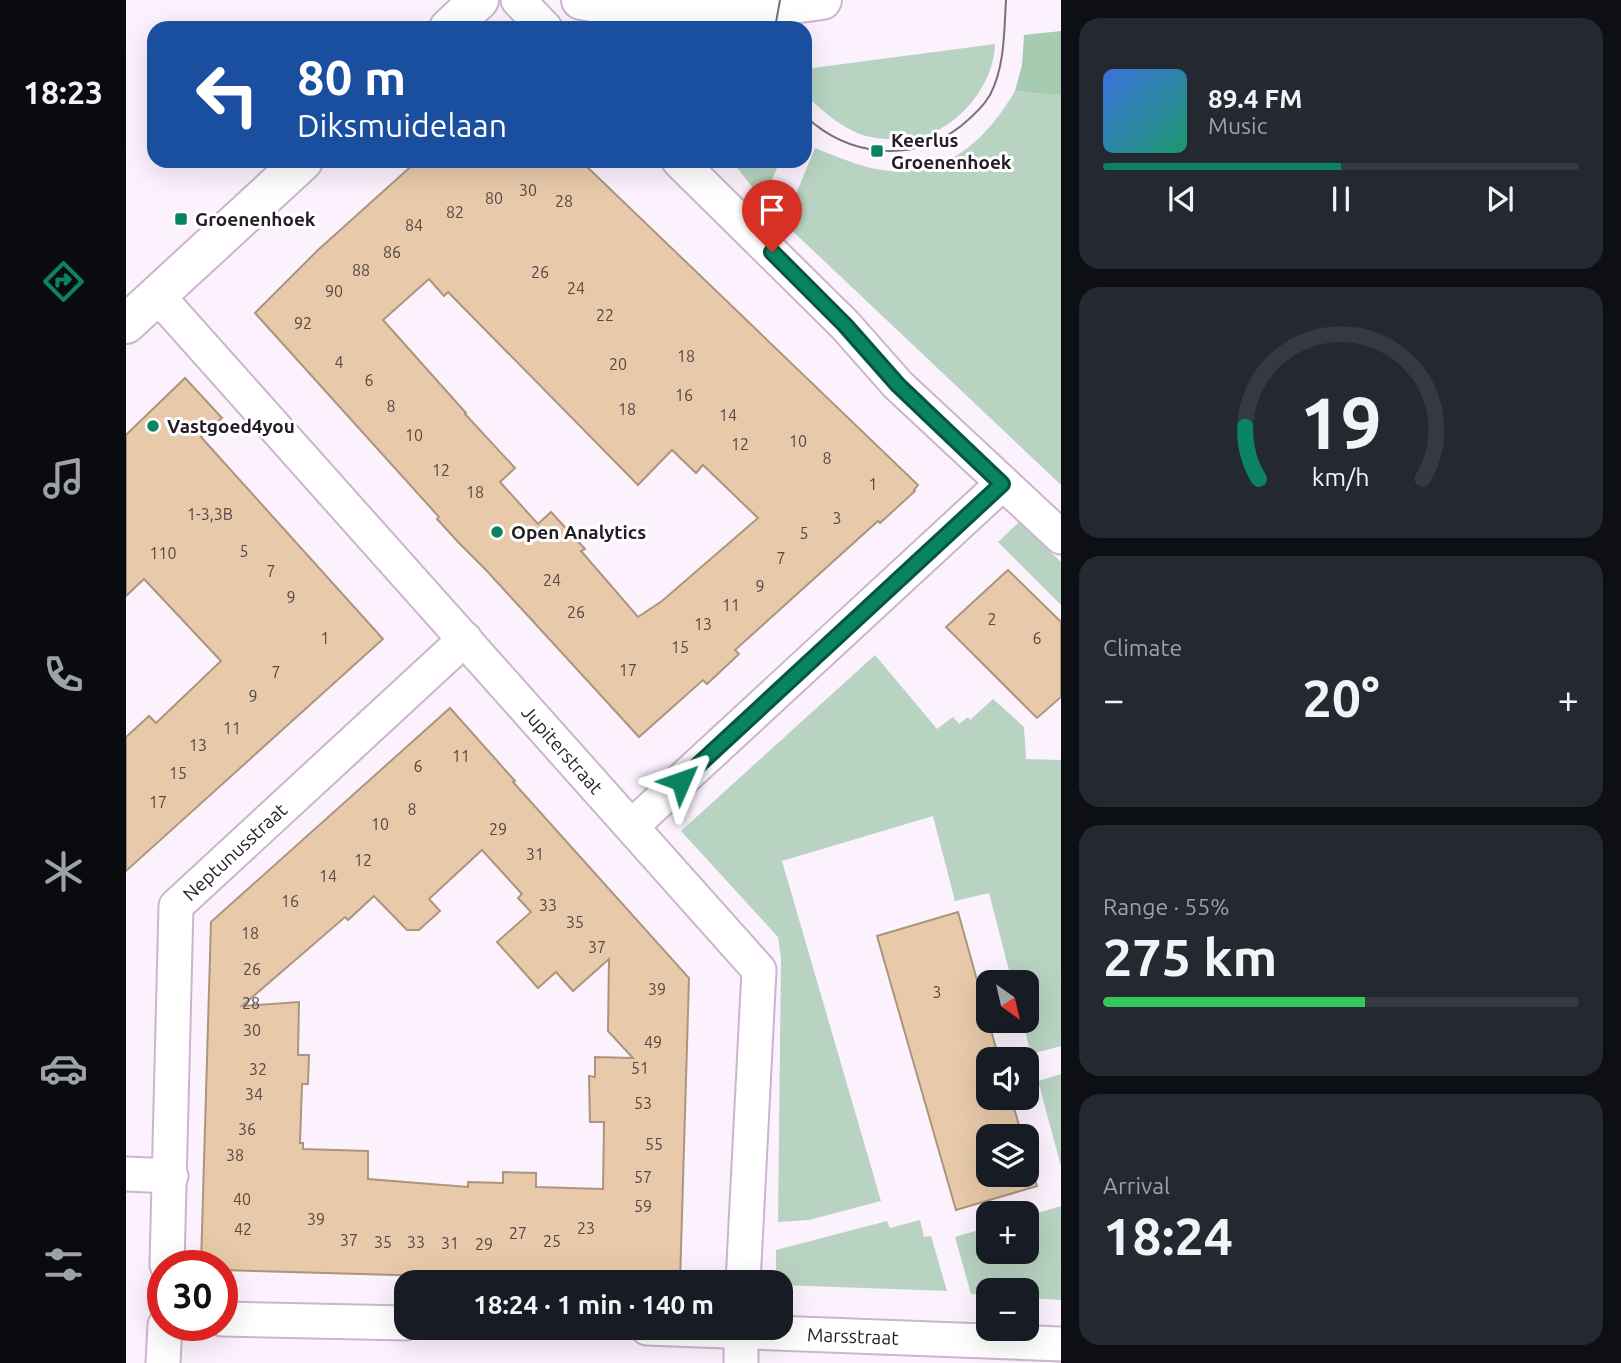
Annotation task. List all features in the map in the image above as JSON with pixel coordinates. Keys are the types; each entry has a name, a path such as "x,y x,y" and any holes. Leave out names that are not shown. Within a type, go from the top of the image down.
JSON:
{"street":[{"path":"457,21 480,0"},
{"path":"518,0 538,21"},
{"path":"581,0 641,6 778,6 822,0"},
{"path":"126,324 295,168"},
{"path":"687,168 845,325 898,385 1061,537"},
{"name":"Jupiterstraat","path":"157,295 759,970 744,1270"},
{"path":"632,826 1002,484"},
{"name":"Neptunusstraat","path":"168,1250 176,906 465,639"},
{"path":"126,1174 171,1175"},
{"path":"238,1320 394,1323"},
{"name":"Marsstraat","path":"793,1331 1061,1344"},
{"path":"741,1340 741,1363"},
{"path":"163,1363 164,1341"}],"green space":[{"path":"1061,31 1061,96 1015,91 1022,65 1024,35"},
{"path":"995,44 988,75 970,104 946,126 916,138 866,136 829,116 812,100 812,68"},
{"path":"1015,91 1061,96 1061,485 784,223 807,168 812,168 815,148 871,168 917,170 938,165 956,156 973,143 1002,111"},
{"path":"737,168 777,168 763,201"},
{"path":"1019,522 1061,562 1061,605 998,542"},
{"path":"875,655 937,729 953,717 959,724 968,717 970,720 993,699 1024,727 1026,759 1061,760 1061,1046 1039,1052 1039,1047 1029,1047 1025,1033 1040,1032 1040,970 1009,970 989,893 955,901 933,816 782,861 881,1201 809,1220 778,1222 781,958 778,937 681,831"},
{"path":"1061,1074 1061,1166 1039,1085 1039,1081"},
{"path":"1061,1206 1061,1300 1039,1299 1039,1278 976,1278 976,1294 971,1294 955,1237 976,1231 976,1264 1039,1264 1039,1212"},
{"path":"920,1220 924,1237 931,1236 947,1291 793,1285 793,1270 776,1270 776,1250 887,1221 890,1228"}],"building":[{"path":"409,168 588,168 918,485 915,491 880,523 878,521 735,650 739,654 707,684 703,680 639,737 437,519 439,517 255,313 318,250","holes":["429,279 444,296 448,292 638,485 672,450 696,473 703,465 758,518 662,601 638,617 581,551 585,549 551,512 538,524 500,482 515,468 383,320"]},
{"path":"185,378 222,418 201,437 383,639 126,871 126,737 149,716 156,723 221,661 144,579 126,596 126,435"},
{"path":"1008,570 1061,622 1061,697 1037,718 946,627"},
{"path":"450,708 689,978 680,1270 394,1270 394,1275 238,1270 238,1250 201,1250 211,922","holes":["482,850 522,894 518,898 531,912 497,942 538,988 556,972 573,991 609,959 608,1031 633,1058 595,1057 595,1077 589,1076 590,1122 604,1122 603,1189 536,1187 536,1173 503,1172 503,1183 468,1182 468,1187 368,1179 368,1151 303,1149 303,1143 300,1143 302,1084 308,1084 309,1055 298,1055 299,1002 242,1006 345,917 348,920 374,896 407,930 419,930 440,911 429,899"]},
{"path":"958,912 976,977 976,1033 992,1033 996,1047 976,1047 976,1110 1015,1110 1019,1124 976,1124 976,1187 1034,1187 986,1201 976,1201 976,1204 956,1210 877,936"}],"tram line":[{"path":"776,21 780,0"},
{"path":"812,122 841,140 881,151 922,146 942,138 969,119 990,95 1001,61 1006,0"}],"place":[{"name":"Keerlus Groenenhoek","path":"877,151"},
{"name":"Groenenhoek","path":"181,219"},
{"name":"Vastgoed4you","path":"153,426"},
{"name":"Open Analytics","path":"497,532"}],"route":[{"path":"681,781 1002,484 898,385 845,325 772,252"}]}
